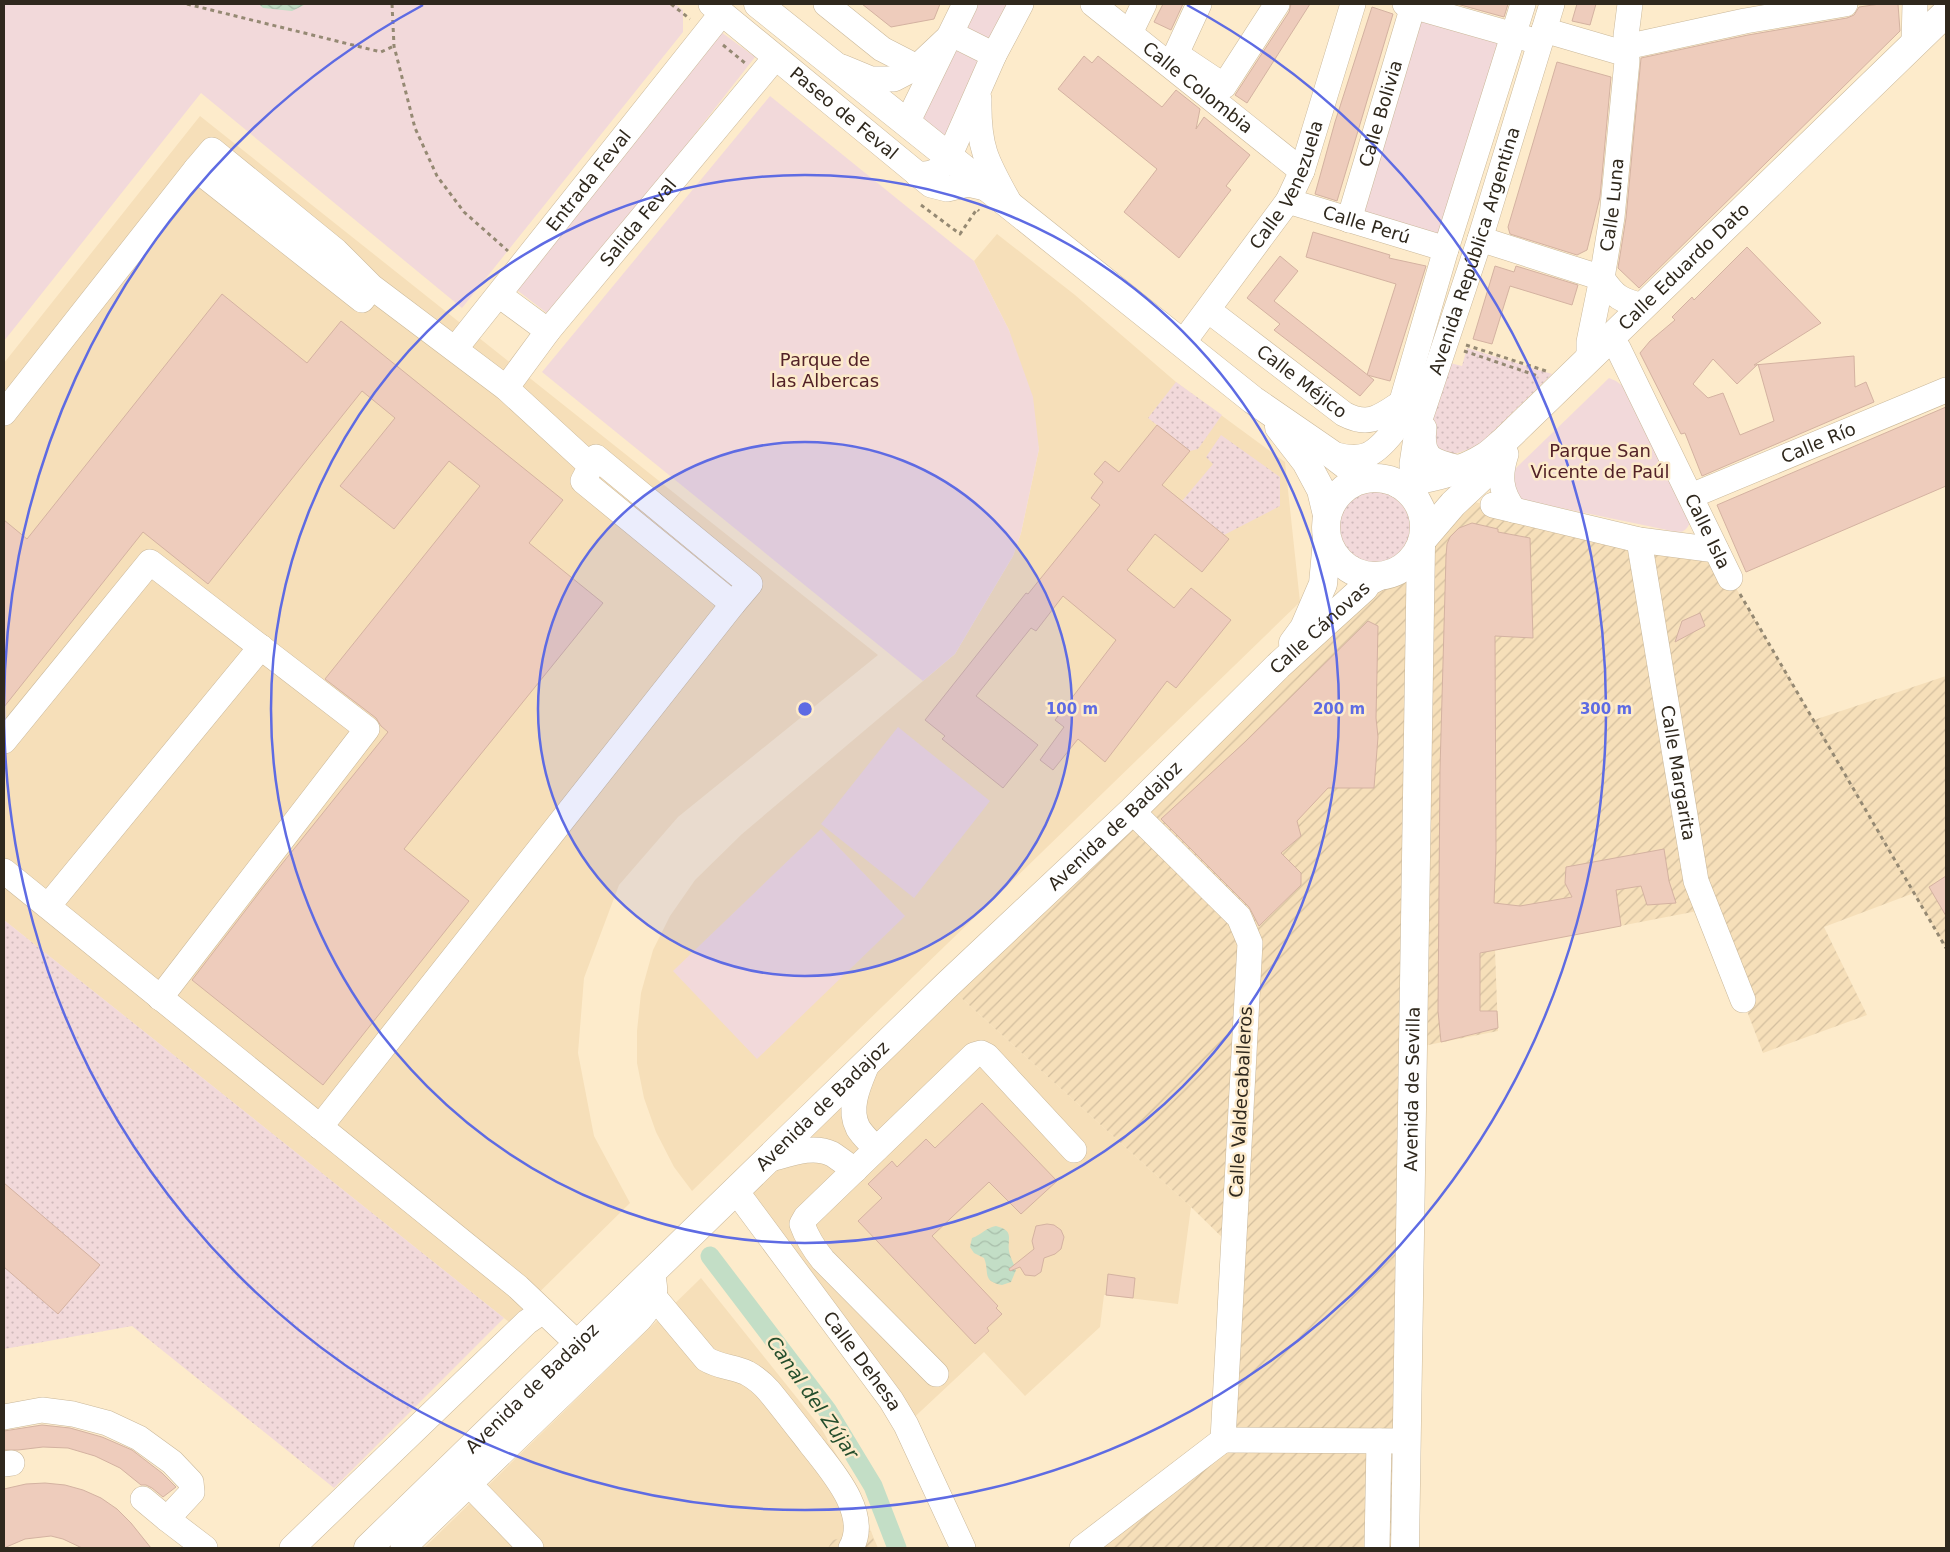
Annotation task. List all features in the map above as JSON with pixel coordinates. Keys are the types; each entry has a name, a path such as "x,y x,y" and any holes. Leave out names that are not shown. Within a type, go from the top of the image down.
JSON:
{"main road":[{"path":"758,4 949,157 987,202 1011,206 1262,407 1368,478"},
{"name":"Calle Eduardo Dato","path":"1422,542 1461,487 1486,456 1564,377 1589,359 1946,12"},
{"name":"Calle Eduardo Dato","path":"1410,490 1428,479 1461,487 1506,454 1618,348 1946,29"},
{"path":"1262,407 1292,442 1306,462 1321,490 1327,527 1332,552 1341,564 1363,576 1382,576 1402,569 1410,562 1422,542 1425,527 1423,514 1410,490 1387,479 1368,478 1342,490 1334,500 1327,527"},
{"name":"Calle Cánovas","path":"1278,666 1304,628 1323,584 1327,527"},
{"name":"Avenida de Sevilla","path":"1405,1548 1422,542"},
{"name":"Calle Cánovas","path":"1278,666 1368,582 1382,576"},
{"name":"Avenida de Sevilla","path":"1382,576 1401,580 1414,599 1420,629"},
{"name":"Avenida de Badajoz","path":"368,1548 578,1344 654,1285 736,1191 767,1160 868,1061 1132,811 1278,666"}],"street":[{"path":"826,4 882,49 917,67"},
{"path":"907,123 965,4"},
{"path":"917,174 930,174 943,165 949,157 994,56 1021,4"},
{"name":"Calle Colombia","path":"1093,4 1302,171"},
{"path":"1130,33 1144,4"},
{"path":"1199,4 1176,54 1224,86 1277,4"},
{"name":"Calle Venezuela","path":"1182,344 1288,201 1302,171 1353,4"},
{"name":"Avenida República Argentina","path":"1368,478 1384,461 1446,249 1523,4"},
{"name":"Avenida República Argentina","path":"1410,490 1414,442 1480,239 1552,4"},
{"name":"Calle Luna","path":"1480,239 1602,278 1612,217 1627,61 1626,50 1630,4"},
{"path":"1626,50 1635,45 1745,21 1845,4"},
{"path":"1914,43 1915,4"},
{"name":"Calle Bolivia","path":"1349,220 1409,5 1513,34 1542,36 1616,51 1626,50"},
{"name":"Entrada Feval","path":"455,349 706,32 716,8"},
{"name":"Paseo de Feval","path":"716,8 768,66 931,186 947,189 968,184 987,202"},
{"path":"831,62 870,79 894,79 917,67 952,34"},
{"path":"952,34 994,56"},
{"name":"Salida Feval","path":"506,388 548,331 768,66"},
{"path":"979,92 978,127 983,151 1011,206"},
{"path":"4,413 196,169 330,260 362,300 372,287 455,349 506,388 591,466"},
{"name":"Calle Perú","path":"1288,201 1446,249"},
{"path":"1602,278 1615,295 1622,300 1644,306"},
{"path":"1589,359 1589,342 1602,278"},
{"path":"499,295 548,331"},
{"name":"Calle Méjico","path":"1208,310 1336,409 1354,419 1362,422 1370,420 1401,402"},
{"name":"Calle Isla","path":"1618,348 1730,578"},
{"name":"Calle Río","path":"1691,496 1946,390"},
{"path":"1428,399 1423,432 1425,451 1430,458 1440,464 1474,502 1639,540 1716,550"},
{"name":"Avenida República Argentina","path":"1330,453 1347,458 1361,458 1382,446 1393,432"},
{"path":"1503,508 1507,500 1501,483 1501,472 1506,454"},
{"path":"320,1127 750,584 596,457 583,481 733,604"},
{"path":"622,514 639,493"},
{"name":"Calle Margarita","path":"1639,540 1696,881 1743,1000"},
{"path":"4,741 150,562 367,729 160,998"},
{"path":"48,906 261,647"},
{"name":"Calle Valdecaballeros","path":"1132,811 1239,917 1250,943 1223,1440"},
{"path":"4,871 518,1287 578,1344"},
{"path":"936,1374 823,1260 811,1245 805,1233 802,1224 806,1217 974,1055 981,1053 987,1056 1074,1150"},
{"path":"854,1120 856,1093 868,1061"},
{"path":"822,1151 811,1132 812,1123 818,1111 836,1109 844,1111 854,1120 859,1130 876,1149"},
{"path":"767,1160 810,1150 822,1151 832,1154 855,1170"},
{"name":"Calle Dehesa","path":"736,1191 891,1400 906,1425 963,1548"},
{"path":"403,1548 640,1319 654,1285"},
{"path":"654,1285 706,1359 714,1364 747,1373 770,1391 837,1478 850,1500 854,1515 857,1530 851,1548"},
{"path":"292,1548 527,1322 543,1311"},
{"path":"4,1417 42,1410 73,1414 107,1423 140,1438 172,1462 190,1482 192,1492 167,1518"},
{"path":"1082,1548 1223,1440 1406,1441"},
{"path":"1377,1548 1379,1441"},
{"path":"469,1484 531,1548"},
{"path":"143,1499 205,1548"}],"path":[{"path":"187,4 381,52 394,46"},
{"path":"392,4 394,46 415,128 437,176 464,212 523,265"},
{"path":"669,4 706,32 768,66"},
{"path":"916,200 960,234 977,209 987,202"},
{"path":"1445,344 1454,354 1461,350 1552,382 1564,377"},
{"path":"1445,344 1564,377"},
{"path":"1730,578 1946,948"}],"shaded area":[{"path":"200,116 878,655 678,817 619,885 584,978 578,1053 594,1136 630,1203 509,1322 4,920 4,363"},
{"path":"997,234 1075,295 1176,382 1285,462 1300,602 692,1191 674,1167 656,1132 644,1098 637,1063 637,1031 641,993 653,950 670,916 695,880 742,834 955,654 1013,556 1021,533 1039,449 1009,330 974,261"},
{"path":"1474,502 1716,550 1730,578 1814,720 1946,676 1946,948 1914,893 1824,927 1867,1015 1763,1053 1708,909 1495,950 1498,1031 1413,1048 1405,1548 1082,1548 1223,1440 1233,1248 1191,1207 947,985 1388,575 1402,569"},
{"path":"947,985 1191,1207 1178,1304 1104,1295 1100,1327 1025,1396 984,1352 906,1425 736,1191"},
{"path":"701,1278 821,1428 843,1466 878,1548 424,1548"},
{"path":"871,1531 876,1548 828,1548 833,1540"}],"green space":[{"path":"4,4 675,4 683,10 683,32 462,308 201,93 4,341"},
{"path":"972,4 1013,4 991,42 965,27"},
{"path":"1415,15 1502,40 1440,241 1357,216"},
{"path":"717,29 755,57 552,317 513,287"},
{"path":"952,48 983,62 947,141 919,121"},
{"name":"Parque de las Albercas","path":"770,96 974,261 1009,330 1033,397 1039,449 1021,533 1013,556 955,654 923,681 542,372"},
{"path":"1467,348 1552,374 1478,446 1449,456 1437,450 1429,432 1450,363 1462,366"},
{"name":"Parque San Vicente de Paúl","path":"1609,378 1624,387 1690,523 1683,531 1672,531 1518,499 1509,477"},
{"path":"1176,382 1222,415 1198,449 1190,451 1148,418"},
{"path":"1221,435 1280,477 1280,506 1224,535 1182,501 1213,464 1206,457"},
{"path":"1366,480 1384,480 1402,488 1415,501 1423,519 1420,547 1402,568 1384,576 1366,576 1348,568 1335,555 1327,537 1327,519 1335,501 1348,488"},
{"path":"898,727 990,801 914,898 821,824"},
{"path":"821,829 905,916 757,1059 673,971"},
{"path":"4,920 504,1318 334,1488 132,1326 4,1349"}],"water":[{"path":"259,4 306,4 292,11 263,8"},
{"path":"996,1226 1006,1230 1008,1233 1010,1256 1016,1270 1011,1282 1002,1285 991,1281 987,1275 984,1258 974,1253 970,1247 972,1238"}],"building":[{"path":"862,4 940,4 934,19 891,27"},
{"path":"1163,4 1183,4 1171,30 1154,22"},
{"path":"1291,4 1310,4 1247,103 1235,95 1289,12"},
{"path":"1457,4 1508,4 1504,17"},
{"path":"1577,4 1596,4 1590,25 1572,21"},
{"path":"1898,4 1900,31 1639,288 1618,268 1626,218 1641,58 1748,35 1847,18 1854,15 1859,7"},
{"path":"1372,7 1393,14 1337,201 1315,194 1335,122"},
{"path":"1084,56 1092,63 1098,56 1162,107 1176,90 1200,109 1196,129 1204,117 1250,155 1226,186 1231,190 1179,258 1124,212 1157,169 1058,89"},
{"path":"1557,62 1611,77 1600,197 1587,250 1577,255 1510,234 1508,227"},
{"path":"1313,232 1390,255 1389,258 1426,266 1390,381 1367,375 1396,284 1306,257"},
{"path":"1747,247 1821,323 1754,365 1757,365 1737,384 1713,359 1693,384 1708,398 1723,393 1740,435 1774,421 1758,365 1854,356 1855,387 1866,382 1874,402 1702,476 1685,433 1681,434 1640,353 1650,341 1675,320 1672,317 1692,297 1694,300"},
{"path":"1280,256 1298,271 1274,301 1374,380 1360,396 1274,330 1280,324 1247,298"},
{"path":"1495,266 1514,272 1516,266 1578,285 1572,305 1510,286 1492,344 1473,339"},
{"path":"222,294 307,363 341,321 563,500 529,543 603,603 404,849 469,901 323,1085 192,980 265,885 388,732 376,718 325,679 480,486 449,461 394,529 340,486 395,418 362,391 208,584 143,532 4,707 4,520 27,539"},
{"path":"1946,407 1946,486 1746,572 1717,505"},
{"path":"1157,425 1190,451 1162,485 1229,539 1202,572 1155,534 1127,570 1174,608 1191,588 1231,620 1176,688 1167,681 1105,762 1078,739 1053,770 1040,760 1064,727 1055,720 1116,640 1063,596 1036,631 1031,628 976,696 1038,745 1003,788 942,739 945,736 925,720 1026,593 1028,594 1100,505 1091,498 1103,482 1094,474 1105,461 1119,472"},
{"path":"1472,523 1498,529 1498,532 1530,538 1533,638 1495,636 1496,851 1494,903 1520,906 1572,897 1565,883 1566,867 1664,849 1669,881 1676,903 1647,905 1641,886 1616,890 1621,926 1480,953 1480,1011 1497,1011 1498,1028 1441,1042 1438,1011 1440,770 1446,556 1450,537 1459,528"},
{"path":"1700,613 1705,626 1675,642 1682,621"},
{"path":"1368,621 1378,626 1376,718 1378,737 1374,788 1328,788 1297,821 1301,836 1281,853 1301,873 1301,885 1259,926 1249,907 1161,819 1245,742"},
{"path":"1946,876 1946,916 1929,887"},
{"path":"982,1103 1057,1181 1021,1214 989,1182 932,1236 998,1306 996,1308 1002,1314 987,1328 989,1331 975,1344 858,1221 882,1198 868,1184 892,1161 897,1167 926,1139 935,1148"},
{"path":"4,1183 100,1265 58,1314 4,1267"},
{"path":"1054,1225 1061,1230 1064,1237 1061,1249 1055,1254 1044,1258 1041,1272 1035,1276 1025,1275 1020,1267 1010,1271 1009,1269 1034,1249 1032,1241 1036,1226"},
{"path":"1108,1274 1135,1278 1133,1298 1106,1295"},
{"path":"42,1425 70,1428 102,1437 132,1450 162,1473 176,1487 163,1497 152,1488 141,1485 120,1468 95,1456 68,1448 43,1447 4,1450 4,1431"},
{"path":"26,1484 65,1485 101,1498 117,1509 131,1523 151,1548 82,1548 63,1539 51,1536 25,1539 4,1548 4,1489"}],"waterway":[{"name":"Canal del Zújar","path":"710,1256 827,1410 873,1486 897,1548"}]}
